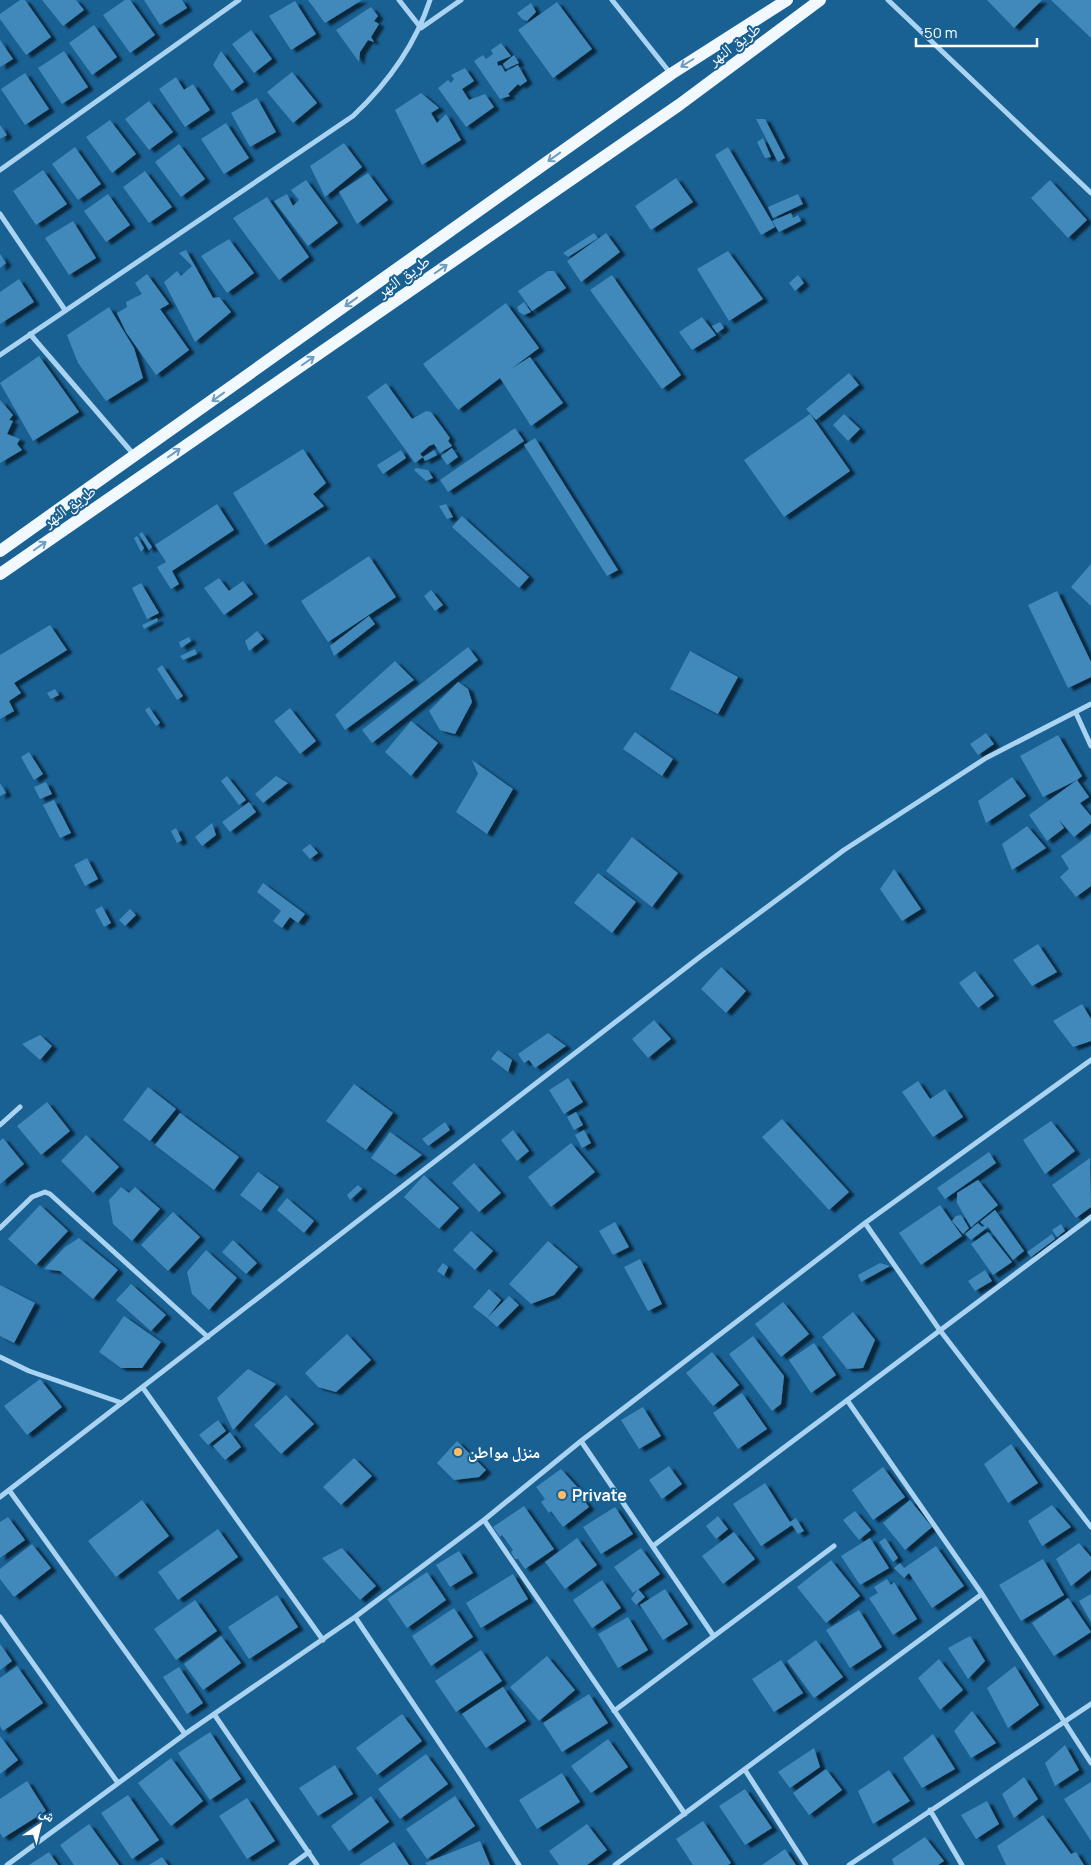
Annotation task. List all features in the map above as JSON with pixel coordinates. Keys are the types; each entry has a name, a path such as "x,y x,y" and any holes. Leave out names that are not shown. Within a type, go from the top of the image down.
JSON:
{"main road":[{"name":"طريق النهر","path":"0,551 670,74 788,0"},
{"name":"طريق النهر","path":"0,574 679,105 820,0"}],"street":[{"path":"0,170 239,0"},
{"path":"399,0 421,28"},
{"path":"0,355 353,116 394,72 421,28 430,0"},
{"path":"421,28 460,0"},
{"path":"612,0 670,74"},
{"path":"888,0 1091,193"},
{"path":"0,214 66,310"},
{"path":"30,334 135,456"},
{"path":"0,1497 701,956 844,850 986,758 1091,704"},
{"path":"1076,713 1091,746"},
{"path":"7,1865 184,1734 355,1617 484,1520 581,1442 865,1222 1091,1060"},
{"path":"0,1125 20,1107"},
{"path":"0,1228 32,1197 45,1192 50,1194 208,1338"},
{"path":"653,1546 939,1329 1091,1217"},
{"path":"865,1222 939,1329 1091,1527"},
{"path":"0,1357 29,1370 122,1403"},
{"path":"143,1388 323,1640"},
{"path":"847,1400 982,1594 1066,1721 1091,1763"},
{"path":"581,1442 713,1635"},
{"path":"9,1490 184,1734"},
{"path":"484,1520 685,1814"},
{"path":"614,1711 834,1546"},
{"path":"615,1865 982,1594"},
{"path":"0,1617 118,1783"},
{"path":"355,1617 463,1778 518,1865"},
{"path":"849,1865 1091,1704"},
{"path":"214,1714 317,1865"},
{"path":"745,1770 806,1865"},
{"path":"930,1810 962,1865"},
{"path":"290,1865 308,1852"}],"building":[{"path":"20,0 25,0 51,37 26,55 0,19 0,14"},
{"path":"42,0 76,0 84,10 63,26"},
{"path":"125,0 130,0 155,35 130,53 103,15"},
{"path":"144,0 182,0 187,8 160,25"},
{"path":"308,0 362,0 325,23"},
{"path":"987,0 1042,0 1014,28"},
{"path":"1051,0 1091,0 1091,38"},
{"path":"295,1 316,34 291,50 269,16"},
{"path":"557,2 592,49 553,78 518,30"},
{"path":"531,3 536,12 527,21 522,19 517,13"},
{"path":"371,7 378,16 374,21 379,24 371,37 374,42 368,40 360,52 359,62 336,30"},
{"path":"94,25 117,57 92,75 69,43"},
{"path":"251,30 272,59 254,73 232,44"},
{"path":"0,40 13,59 0,67"},
{"path":"501,43 511,56 497,62 498,66 501,65 505,72 518,65 527,81 520,86 518,84 508,94 510,96 500,99 474,61 483,55 486,59 493,54 491,50"},
{"path":"64,51 88,87 62,104 38,68"},
{"path":"221,51 244,82 232,91 213,65"},
{"path":"514,55 519,63 506,69 503,64"},
{"path":"465,68 474,81 462,89 469,100 485,94 494,107 466,127 438,88 448,80 451,83 454,79 451,75"},
{"path":"292,72 317,103 293,123 267,92"},
{"path":"25,73 49,109 25,125 1,89"},
{"path":"176,77 184,90 193,84 210,110 185,127 159,89"},
{"path":"421,93 439,108 431,113 437,123 446,114 461,140 422,165 395,110"},
{"path":"257,98 276,132 250,147 231,113"},
{"path":"149,101 173,132 149,150 125,119"},
{"path":"756,119 765,119 785,158 778,162"},
{"path":"110,120 136,154 112,173 86,137"},
{"path":"226,123 249,158 224,174 201,139"},
{"path":"0,125 7,135 0,139"},
{"path":"763,138 771,157 765,158 757,142"},
{"path":"344,143 362,167 325,197 310,166"},
{"path":"179,144 205,179 181,197 155,162"},
{"path":"75,147 101,184 78,200 52,164"},
{"path":"728,147 775,227 761,235 715,155"},
{"path":"43,170 67,204 36,225 13,191"},
{"path":"145,171 172,207 149,223 123,187"},
{"path":"368,173 388,200 357,224 339,192"},
{"path":"676,178 693,202 651,230 635,206"},
{"path":"306,180 338,223 308,246 274,201 287,194 293,206 299,200 291,190"},
{"path":"1050,180 1087,220 1068,238 1031,198"},
{"path":"108,194 130,225 106,242 84,211"},
{"path":"798,194 803,204 773,218 768,207"},
{"path":"267,197 309,257 279,280 233,218"},
{"path":"791,213 793,218 798,215 801,221 779,232 772,221"},
{"path":"73,221 96,258 69,275 45,238"},
{"path":"594,233 598,238 568,257 563,253"},
{"path":"606,233 620,252 581,282 567,261"},
{"path":"229,239 254,273 227,293 201,256"},
{"path":"186,250 213,298 219,297 231,312 195,342 164,282 177,271 181,276 192,266 179,253"},
{"path":"728,251 763,299 729,321 697,269"},
{"path":"0,254 6,263 0,268"},
{"path":"548,271 554,271 566,288 532,311 518,291"},
{"path":"147,274 169,304 160,309 189,350 156,375 126,332 117,313 127,307 126,302 142,294 135,283"},
{"path":"612,275 681,375 662,389 590,290"},
{"path":"798,275 804,283 795,291 789,283"},
{"path":"19,279 34,302 0,324 0,292"},
{"path":"524,302 531,312 524,315 519,312 517,307"},
{"path":"506,303 539,348 511,369 530,357 563,403 531,426 500,378 458,410 423,364"},
{"path":"109,307 134,348 143,378 106,401 78,363 67,335"},
{"path":"702,317 716,335 692,350 679,332"},
{"path":"720,322 724,328 717,333 712,326"},
{"path":"39,356 79,412 33,441 0,383"},
{"path":"849,373 859,385 816,420 806,409"},
{"path":"386,383 412,419 426,411 431,412 450,438 448,441 452,446 440,453 434,444 429,446 420,454 423,457 415,463 367,397"},
{"path":"0,400 13,415 9,420 13,421 7,434 20,439 17,444 22,450 0,463"},
{"path":"810,414 850,471 784,517 744,460"},
{"path":"844,414 860,429 848,441 833,425"},
{"path":"515,428 524,441 448,492 440,480"},
{"path":"535,438 618,570 607,576 524,445"},
{"path":"452,448 458,457 447,465 441,456"},
{"path":"303,449 326,483 313,494 324,506 265,545 233,493"},
{"path":"401,450 406,458 383,474 377,465"},
{"path":"434,450 437,455 425,461 423,457"},
{"path":"416,468 428,470 433,478 426,481 414,470"},
{"path":"217,504 234,530 172,571 179,584 171,589 157,567 166,562 155,545"},
{"path":"446,504 453,517 447,519 439,506"},
{"path":"462,516 529,577 519,588 452,527"},
{"path":"142,532 152,547 149,550 139,534"},
{"path":"137,536 144,548 141,552 134,538"},
{"path":"369,556 396,597 328,642 301,601"},
{"path":"1091,564 1091,606 1071,587"},
{"path":"219,578 229,591 243,581 253,594 224,615 204,588"},
{"path":"141,583 159,613 147,619 132,588"},
{"path":"431,590 443,605 435,611 424,596"},
{"path":"1057,591 1091,662 1091,677 1068,688 1028,605"},
{"path":"369,616 375,624 334,656 330,646"},
{"path":"157,618 158,621 144,629 142,625"},
{"path":"50,625 67,650 14,683 21,693 9,701 14,711 0,719 0,655"},
{"path":"257,631 264,639 249,651 245,641"},
{"path":"189,637 191,641 181,648 179,642"},
{"path":"468,647 478,660 372,743 362,730"},
{"path":"195,649 197,654 183,660 180,656"},
{"path":"690,651 738,677 718,714 670,689"},
{"path":"395,661 414,680 345,730 335,715"},
{"path":"162,665 183,696 177,700 157,669"},
{"path":"458,682 468,689 472,702 455,734 440,730 429,711"},
{"path":"55,689 59,695 51,699 47,693"},
{"path":"149,707 160,723 156,726 145,710"},
{"path":"290,708 316,741 300,754 274,721"},
{"path":"411,721 438,743 411,776 385,752"},
{"path":"635,732 673,759 662,776 623,749"},
{"path":"986,733 994,744 978,755 970,744"},
{"path":"1058,735 1082,776 1043,797 1020,756"},
{"path":"29,752 43,774 34,780 21,757"},
{"path":"472,760 513,789 487,834 456,812 478,774"},
{"path":"227,776 246,800 239,805 221,781"},
{"path":"276,776 288,783 263,803 255,794"},
{"path":"1012,777 1026,796 986,823 978,801"},
{"path":"1077,780 1089,797 1080,803 1091,816 1091,823 1074,837 1059,820 1064,828 1047,841 1029,815"},
{"path":"46,782 52,794 40,799 34,787"},
{"path":"0,783 6,793 0,796"},
{"path":"54,800 71,833 60,838 43,805"},
{"path":"249,802 256,812 230,832 222,822"},
{"path":"212,823 216,835 202,846 195,837"},
{"path":"1027,826 1046,848 1012,870 1002,844"},
{"path":"176,828 182,840 177,843 171,831"},
{"path":"1091,834 1091,886 1076,897 1060,877 1069,869 1061,856"},
{"path":"632,837 678,873 652,907 606,871"},
{"path":"310,844 318,853 310,859 302,850"},
{"path":"87,858 98,879 85,886 74,865"},
{"path":"894,869 921,909 902,921 880,889"},
{"path":"598,873 636,902 612,933 574,903"},
{"path":"263,883 305,914 298,923 290,917 282,928 273,921 281,911 257,892"},
{"path":"102,906 111,923 104,927 95,910"},
{"path":"130,909 136,915 125,926 119,920"},
{"path":"1038,944 1057,972 1032,986 1013,960"},
{"path":"721,967 746,991 726,1013 701,989"},
{"path":"975,971 994,996 978,1008 959,983"},
{"path":"1082,1004 1091,1019 1091,1041 1073,1047 1053,1021"},
{"path":"654,1020 671,1039 648,1058 632,1039"},
{"path":"548,1033 566,1046 535,1068 529,1060 524,1063 518,1054"},
{"path":"40,1035 52,1046 40,1060 22,1044"},
{"path":"498,1050 512,1060 508,1072 491,1059"},
{"path":"568,1078 583,1102 564,1114 549,1090"},
{"path":"918,1081 930,1099 945,1089 963,1117 933,1137 902,1092"},
{"path":"354,1084 393,1113 366,1150 326,1121"},
{"path":"148,1087 176,1109 150,1141 123,1120"},
{"path":"47,1102 70,1131 41,1155 17,1126"},
{"path":"576,1112 583,1125 574,1130 567,1117"},
{"path":"180,1113 239,1157 214,1190 155,1145"},
{"path":"782,1119 849,1192 829,1210 762,1137"},
{"path":"1051,1121 1075,1151 1045,1174 1023,1140"},
{"path":"445,1122 450,1130 428,1146 422,1139"},
{"path":"513,1130 529,1151 517,1161 501,1140"},
{"path":"584,1130 591,1143 582,1148 575,1135"},
{"path":"390,1132 422,1155 395,1175 371,1158"},
{"path":"86,1135 119,1167 93,1193 61,1161"},
{"path":"3,1138 24,1164 0,1184 0,1141"},
{"path":"571,1143 595,1172 551,1207 528,1177"},
{"path":"989,1152 996,1163 945,1199 937,1188"},
{"path":"1090,1158 1091,1207 1076,1218 1052,1185"},
{"path":"474,1163 501,1193 479,1212 452,1183"},
{"path":"258,1172 279,1187 261,1211 240,1195"},
{"path":"424,1175 459,1208 439,1229 404,1197"},
{"path":"978,1180 998,1205 971,1227 957,1203 957,1193"},
{"path":"358,1185 362,1189 350,1200 347,1195"},
{"path":"121,1187 129,1193 135,1187 160,1209 132,1241 113,1224 109,1200"},
{"path":"287,1198 314,1221 304,1233 277,1210"},
{"path":"40,1205 68,1231 36,1265 8,1239"},
{"path":"940,1205 962,1236 921,1265 899,1233"},
{"path":"995,1210 1024,1251 1013,1260 988,1227 971,1240 965,1234 978,1223 982,1227 985,1226 980,1222"},
{"path":"173,1212 200,1237 168,1271 141,1245"},
{"path":"961,1215 969,1228 963,1234 952,1221 956,1216"},
{"path":"615,1222 629,1247 613,1255 599,1231"},
{"path":"1061,1224 1065,1231 1057,1237 1052,1230"},
{"path":"471,1231 493,1251 475,1270 453,1250"},
{"path":"988,1232 1012,1262 993,1275 971,1244"},
{"path":"1052,1234 1055,1239 1031,1257 1027,1252"},
{"path":"79,1238 118,1270 93,1299 60,1271 44,1269 65,1247"},
{"path":"233,1240 257,1263 246,1274 222,1252"},
{"path":"548,1241 578,1267 554,1295 531,1304 509,1284"},
{"path":"206,1250 237,1278 209,1310 192,1294 187,1272"},
{"path":"640,1259 662,1304 648,1311 624,1267"},
{"path":"443,1263 448,1267 444,1276 437,1271"},
{"path":"880,1263 890,1266 861,1282 858,1275"},
{"path":"985,1270 992,1281 975,1291 968,1281"},
{"path":"131,1284 166,1315 151,1331 116,1300"},
{"path":"0,1285 35,1303 14,1343 0,1336"},
{"path":"489,1289 501,1300 487,1318 473,1307"},
{"path":"509,1296 519,1305 497,1327 487,1318"},
{"path":"783,1302 809,1334 781,1357 755,1324"},
{"path":"853,1312 875,1340 863,1368 847,1369 822,1337"},
{"path":"124,1316 161,1342 142,1368 121,1368 99,1352"},
{"path":"347,1334 371,1360 336,1392 318,1387 305,1373"},
{"path":"753,1336 784,1376 781,1404 772,1411 729,1354"},
{"path":"814,1343 836,1375 811,1393 789,1360"},
{"path":"712,1352 739,1385 713,1406 686,1373"},
{"path":"248,1369 276,1384 233,1430 217,1398"},
{"path":"40,1379 62,1407 27,1435 4,1406"},
{"path":"742,1393 767,1429 738,1449 713,1413"},
{"path":"286,1395 314,1424 281,1454 254,1425"},
{"path":"643,1407 661,1436 639,1449 621,1420"},
{"path":"218,1420 226,1431 208,1445 199,1435"},
{"path":"230,1432 241,1447 225,1460 213,1446"},
{"name":"منزل مواطن","path":"457,1441 486,1470 479,1477 454,1480 437,1463"},
{"path":"1011,1444 1038,1483 1008,1503 984,1464"},
{"path":"354,1458 372,1476 341,1505 323,1487"},
{"path":"669,1466 682,1484 662,1499 649,1480"},
{"path":"883,1467 905,1497 873,1520 852,1490"},
{"name":"Private","path":"561,1469 580,1490 578,1492 589,1507 563,1527 551,1511 549,1513 541,1502 545,1499 536,1487"},
{"path":"765,1483 790,1522 796,1518 804,1531 798,1534 792,1525 761,1546 733,1504"},
{"path":"142,1500 169,1536 116,1577 88,1541"},
{"path":"910,1500 932,1527 905,1550 883,1523"},
{"path":"1052,1505 1071,1527 1042,1546 1028,1521"},
{"path":"524,1506 554,1549 525,1569 518,1559 515,1559 511,1552 513,1550 502,1535 500,1537 493,1527"},
{"path":"615,1507 633,1534 601,1554 583,1527"},
{"path":"855,1511 871,1530 859,1540 843,1520"},
{"path":"718,1516 728,1529 716,1539 706,1526"},
{"path":"8,1517 25,1540 0,1558 0,1522"},
{"path":"218,1529 238,1557 178,1600 158,1572"},
{"path":"734,1532 755,1559 723,1584 702,1556"},
{"path":"577,1538 597,1565 565,1589 545,1562"},
{"path":"870,1538 889,1568 860,1585 841,1556"},
{"path":"885,1538 898,1558 893,1562 879,1542"},
{"path":"1079,1543 1091,1557 1091,1570 1071,1586 1056,1559"},
{"path":"32,1544 51,1568 14,1597 0,1579 0,1569"},
{"path":"936,1546 964,1586 932,1608 909,1573 904,1578 894,1568 900,1563 904,1568"},
{"path":"342,1548 376,1586 360,1600 322,1558"},
{"path":"641,1548 660,1574 633,1593 614,1567"},
{"path":"459,1551 473,1573 450,1587 436,1565"},
{"path":"1043,1559 1064,1595 1021,1621 999,1585"},
{"path":"831,1560 860,1596 826,1623 797,1587"},
{"path":"427,1572 446,1600 407,1628 387,1599"},
{"path":"513,1574 528,1599 481,1628 466,1603"},
{"path":"887,1579 891,1585 894,1582 917,1619 893,1635 869,1598 878,1593 874,1587"},
{"path":"602,1580 621,1608 592,1628 573,1600"},
{"path":"638,1589 645,1597 636,1605 631,1599"},
{"path":"665,1589 688,1624 663,1640 640,1605"},
{"path":"1091,1594 1091,1622 1079,1601"},
{"path":"277,1595 298,1627 249,1659 228,1627"},
{"path":"1068,1598 1091,1632 1054,1656 1032,1623"},
{"path":"195,1600 217,1631 176,1660 154,1629"},
{"path":"454,1608 473,1637 431,1666 412,1636"},
{"path":"859,1610 882,1647 850,1668 826,1630"},
{"path":"628,1617 648,1650 618,1668 598,1634"},
{"path":"221,1636 241,1663 203,1690 184,1664"},
{"path":"970,1636 985,1661 968,1679 948,1648"},
{"path":"816,1640 843,1677 814,1698 787,1661"},
{"path":"0,1644 12,1661 0,1670"},
{"path":"481,1650 502,1681 456,1712 435,1681"},
{"path":"547,1656 575,1690 539,1721 510,1687"},
{"path":"939,1659 963,1690 940,1710 918,1678"},
{"path":"781,1660 803,1693 774,1712 752,1679"},
{"path":"17,1666 43,1703 3,1731 0,1726 0,1678"},
{"path":"1015,1666 1039,1705 1008,1728 987,1688"},
{"path":"179,1667 203,1703 187,1714 163,1677"},
{"path":"503,1687 526,1721 486,1748 462,1714"},
{"path":"589,1694 608,1723 562,1752 543,1723"},
{"path":"972,1711 996,1743 971,1758 954,1731"},
{"path":"402,1714 422,1741 377,1775 356,1748"},
{"path":"210,1732 241,1779 210,1800 178,1753"},
{"path":"933,1734 955,1769 922,1788 903,1758"},
{"path":"0,1736 18,1760 0,1774"},
{"path":"608,1739 628,1767 591,1793 571,1766"},
{"path":"1065,1745 1079,1770 1055,1786 1045,1763"},
{"path":"814,1748 820,1767 790,1788 778,1772"},
{"path":"426,1754 448,1784 400,1819 378,1789"},
{"path":"171,1758 203,1801 171,1826 138,1783"},
{"path":"335,1765 353,1794 318,1816 299,1788"},
{"path":"826,1769 842,1790 809,1815 793,1793"},
{"path":"889,1770 910,1801 873,1824 858,1791"},
{"path":"562,1773 580,1802 537,1829 519,1800"},
{"path":"1024,1777 1038,1799 1014,1818 1002,1794"},
{"path":"27,1781 46,1811 3,1838 0,1833 0,1799"},
{"path":"1091,1782 1091,1841 1064,1799"},
{"path":"745,1789 772,1828 745,1845 719,1806"},
{"path":"128,1795 159,1840 132,1859 101,1813"},
{"path":"371,1796 389,1822 349,1851 331,1826"},
{"path":"455,1796 475,1826 427,1859 406,1829"},
{"path":"247,1798 275,1841 247,1859 219,1816"},
{"path":"987,1801 999,1824 976,1839 961,1815"},
{"path":"1043,1815 1071,1854 1076,1852 1084,1865 1006,1865 997,1846"},
{"path":"703,1821 731,1863 728,1865 693,1865 676,1839"},
{"path":"89,1824 119,1865 74,1865 60,1845"},
{"path":"587,1824 607,1850 587,1865 559,1865 549,1851"},
{"path":"925,1837 944,1861 938,1865 894,1865 892,1859"},
{"path":"480,1841 490,1865 427,1865 425,1863"},
{"path":"394,1842 409,1865 359,1865"},
{"path":"785,1849 796,1865 762,1865"},
{"path":"49,1852 58,1865 29,1865"},
{"path":"162,1857 168,1865 149,1865"}],"place":[{"name":"منزل مواطن","path":"458,1452"},
{"name":"Private","path":"562,1495"}]}
